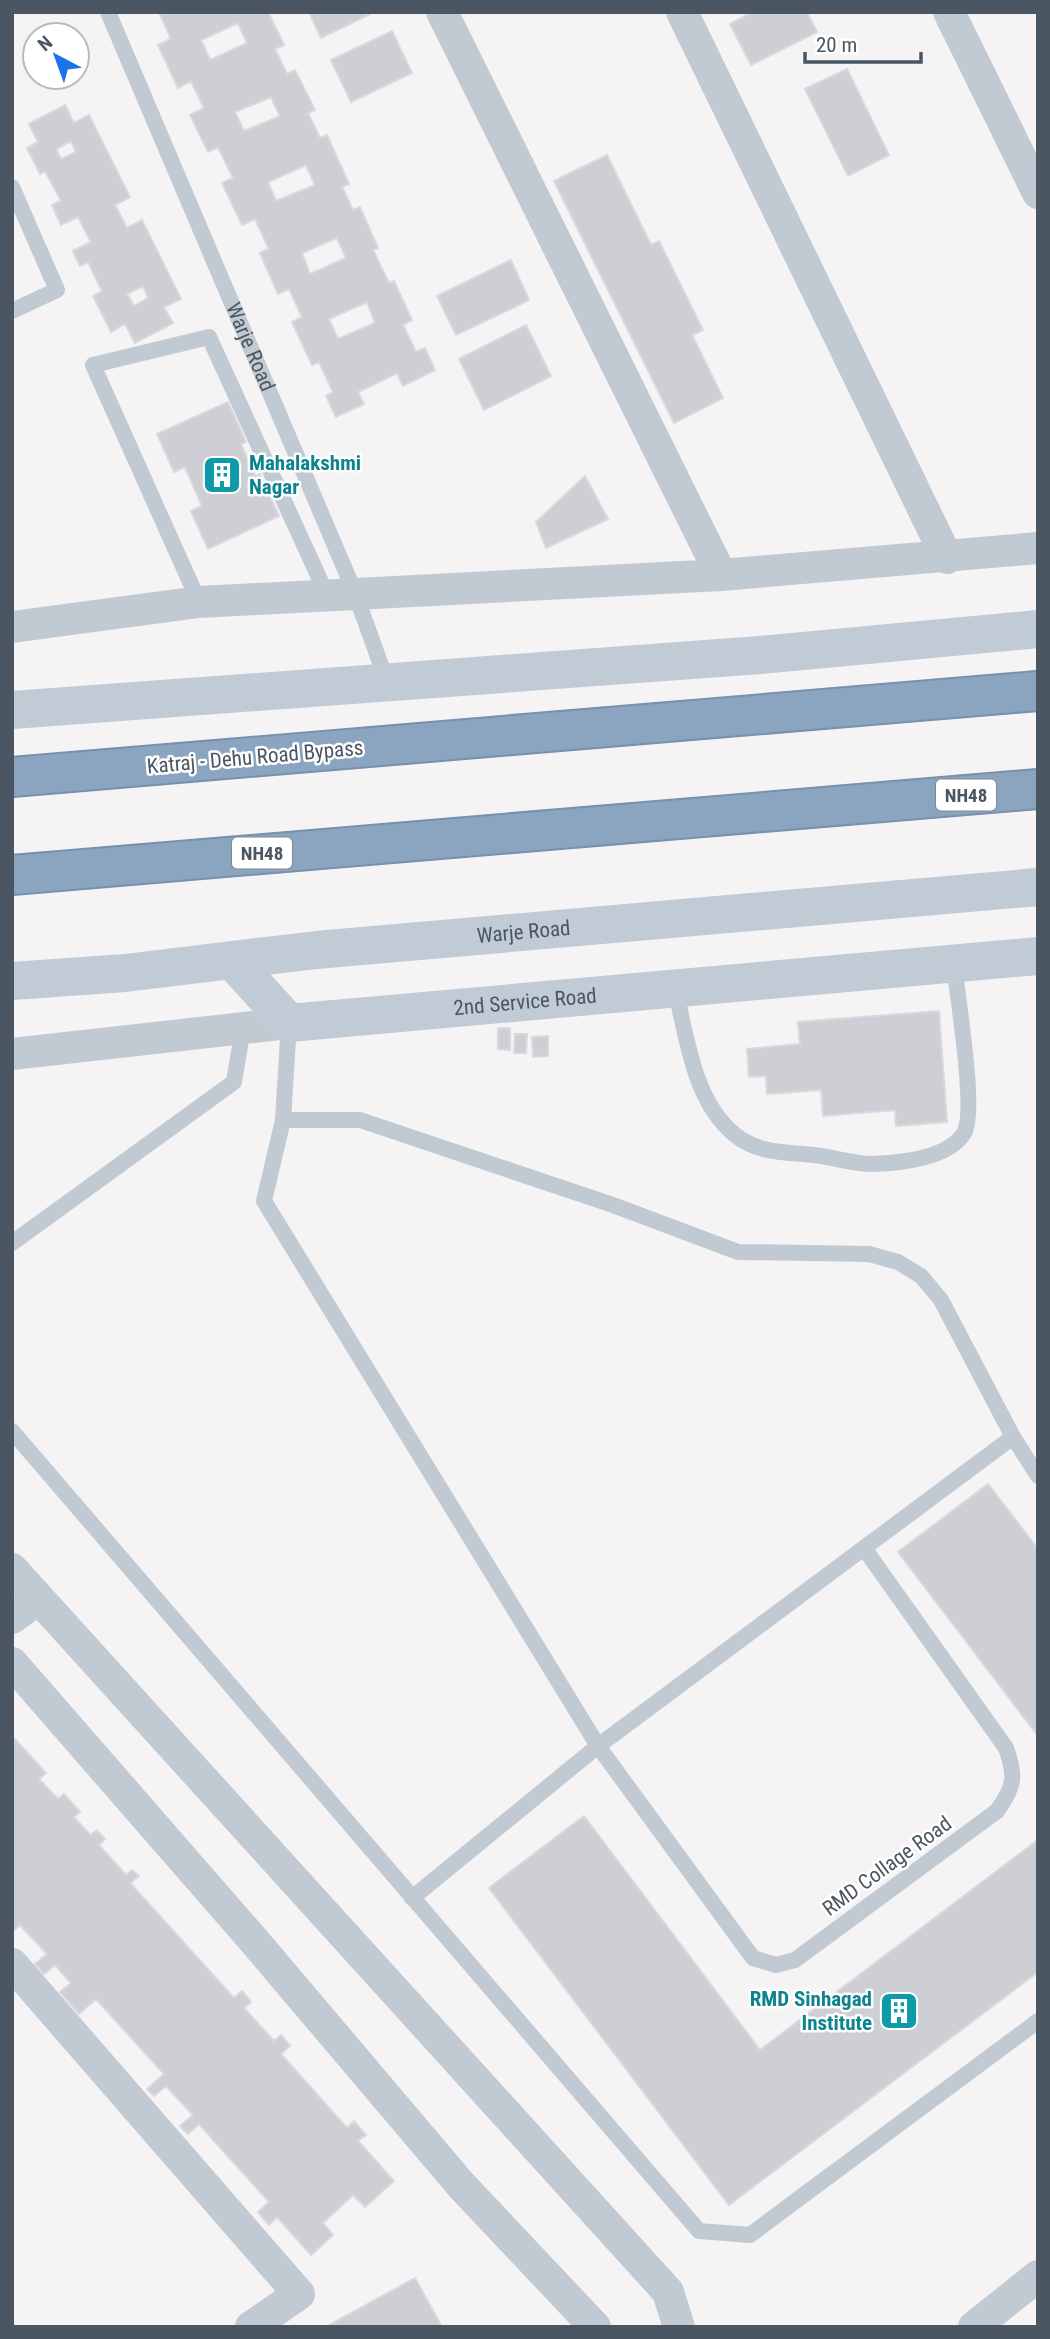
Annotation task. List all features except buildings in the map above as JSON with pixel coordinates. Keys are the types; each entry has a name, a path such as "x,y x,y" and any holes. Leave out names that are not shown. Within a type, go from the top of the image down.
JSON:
{"highway":[{"name":"Katraj - Dehu Road Bypass","path":"12,777 1038,691"},
{"name":"NH48","path":"12,875 1038,789"}],"street":[{"path":"442,12 721,575"},
{"path":"682,12 947,558"},
{"path":"949,12 1038,193"},
{"path":"12,627 200,602 721,575 947,558 1038,548"},
{"path":"12,710 773,654 1038,629"},
{"name":"Warje Road","path":"12,981 125,973 233,960 1038,887"},
{"name":"2nd Service Road","path":"12,1054 289,1023 1038,956"},
{"path":"233,960 289,1023"},
{"path":"12,1569 668,2292 679,2327"},
{"path":"12,1618 38,1600"},
{"path":"12,1663 256,1943 460,2185 595,2327"},
{"path":"12,1964 299,2294 251,2327"},
{"path":"974,2327 1038,2276"}],"lane":[{"name":"Warje Road","path":"108,12 341,594 388,683"},
{"path":"12,187 57,290 12,311"},
{"path":"200,602 93,365 209,337 341,594"},
{"path":"675,988 696,1074 712,1107 733,1133 757,1149 872,1164 928,1157 951,1148 965,1131 969,1105 954,964"},
{"name":"RMD Collage Road","path":"289,1023 283,1120 264,1201 598,1746 753,1958 776,1965 795,1960 997,1811 1009,1794 1014,1772 1006,1748 864,1548"},
{"path":"12,1243 234,1082 243,1028"},
{"path":"283,1120 360,1120 613,1205 738,1252 869,1254 898,1262 921,1276 941,1300 1013,1437 1038,1476"},
{"path":"12,1431 699,2231 750,2235 1038,2021"},
{"path":"412,1898 598,1746 1013,1437"}],"place":[{"name":"Mahalakshmi Nagar","path":"222,475"},
{"name":"RMD Sinhagad Institute","path":"899,2011"}]}
